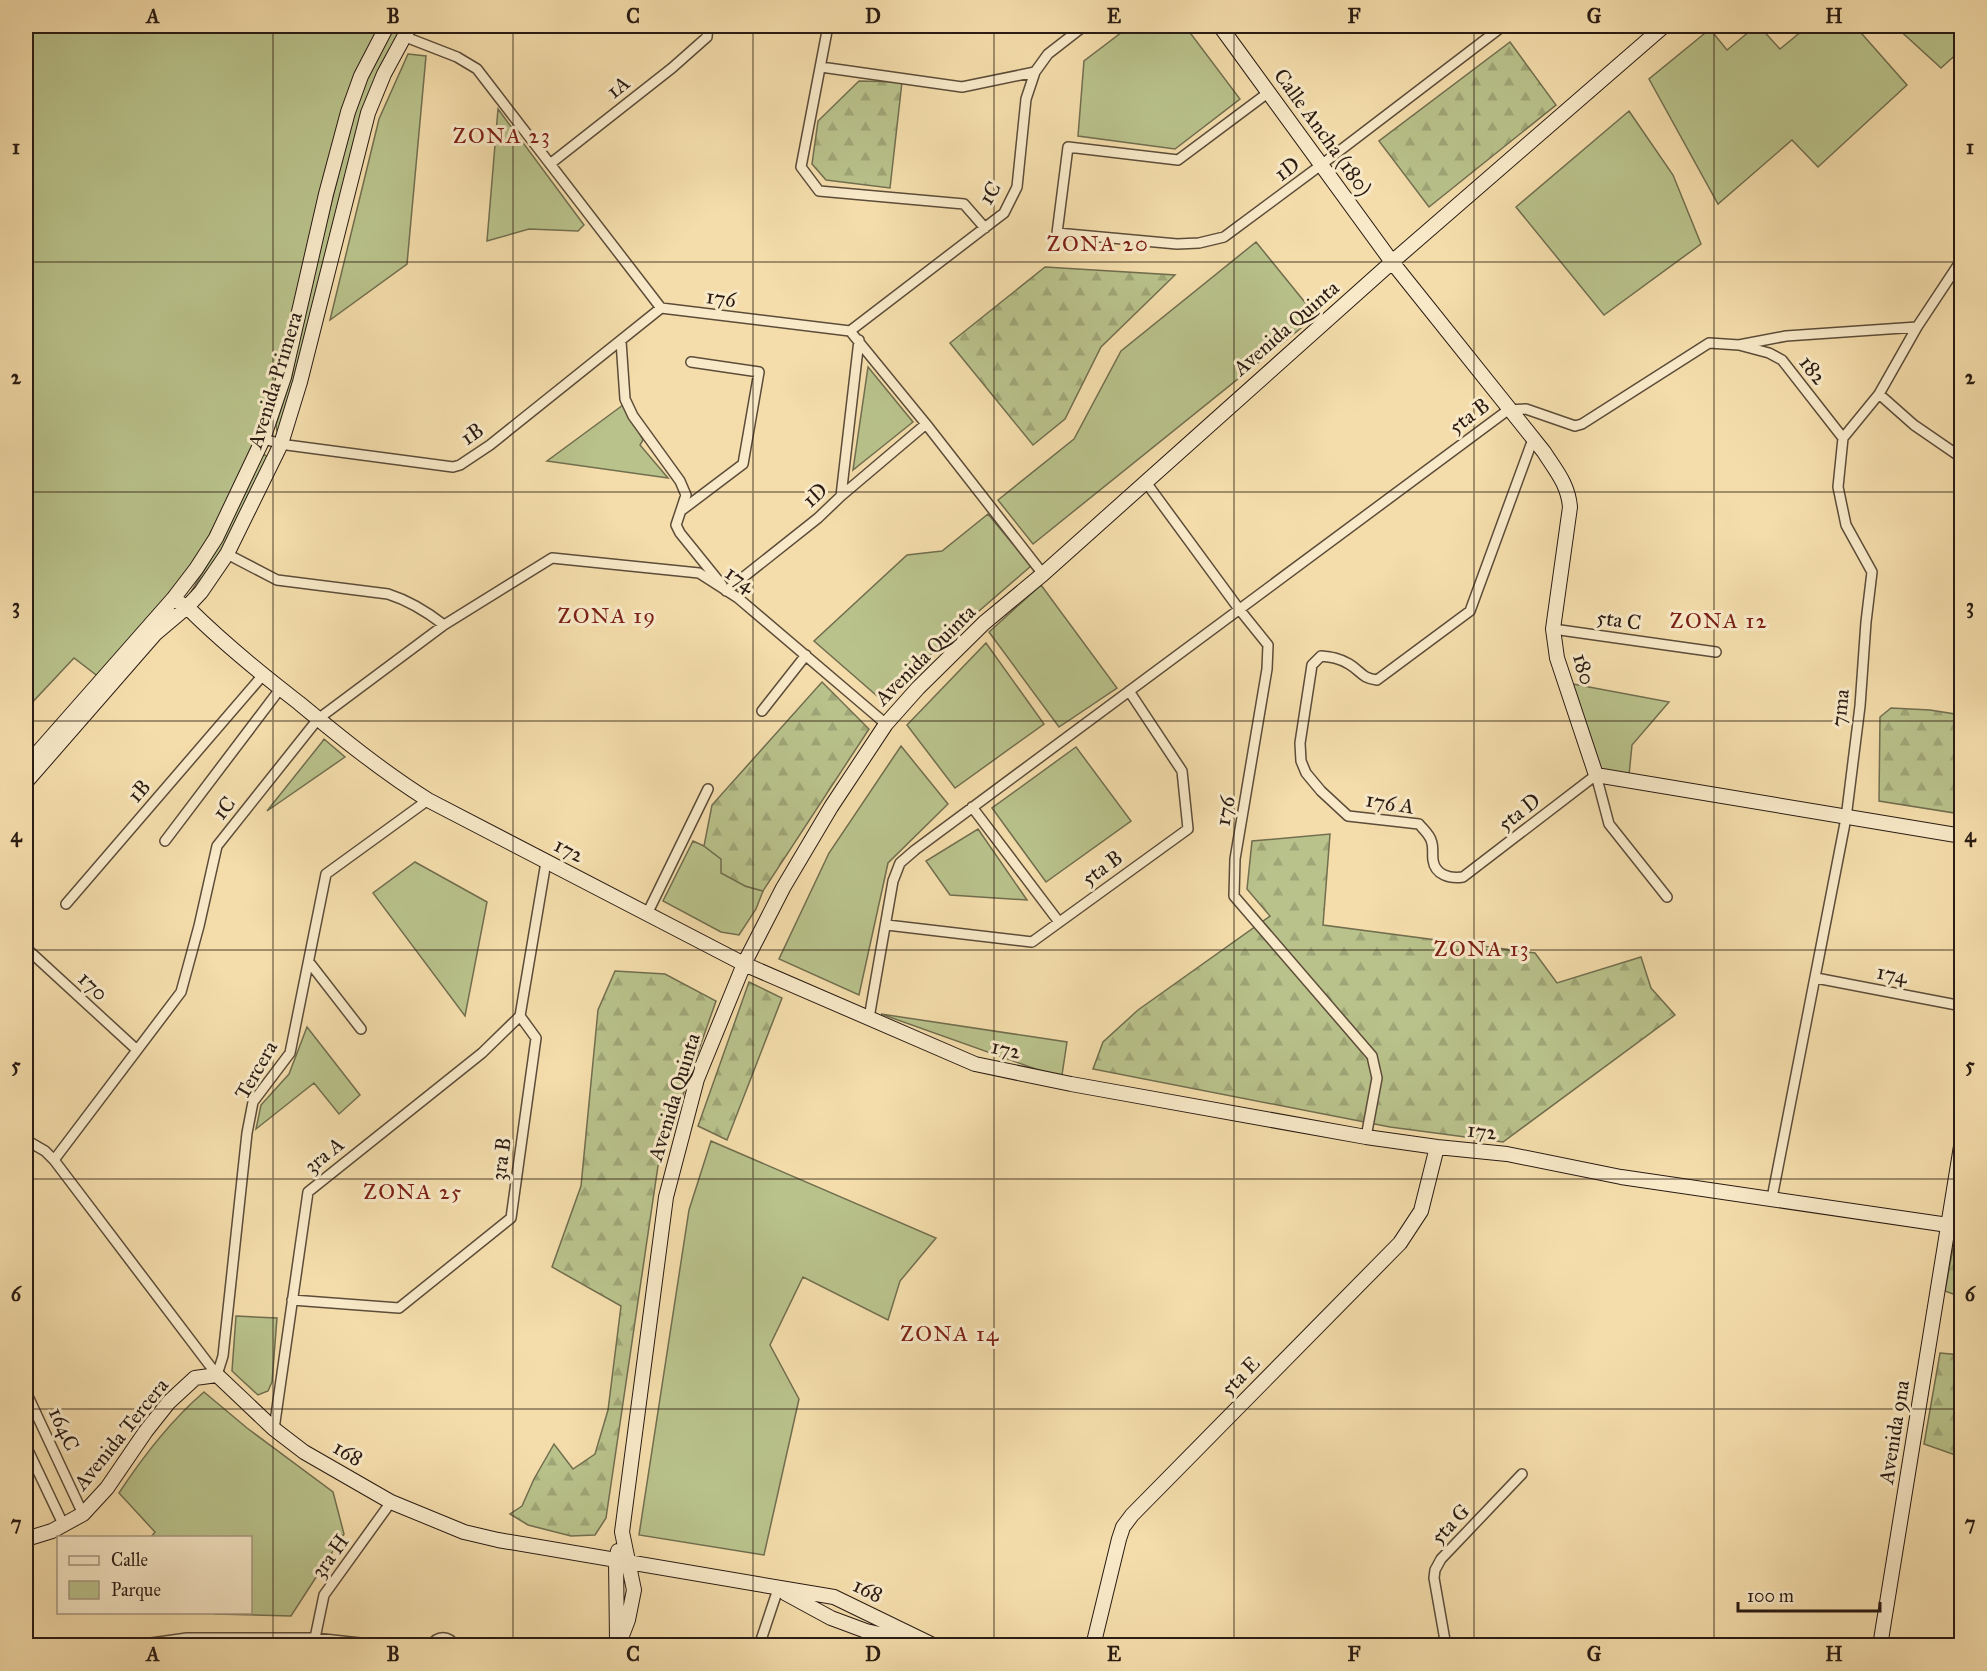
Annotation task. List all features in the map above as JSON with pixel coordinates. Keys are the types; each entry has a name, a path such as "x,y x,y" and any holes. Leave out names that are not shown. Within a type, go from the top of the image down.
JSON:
{"street":[{"name":"Avenida Primera","path":"26,766 173,599 216,538 263,439 284,377 326,194 348,112 361,76 387,26"},
{"name":"1A","path":"550,164 672,68 707,37 708,26"},
{"path":"828,26 801,167 819,191 964,204 985,228"},
{"name":"1C","path":"850,331 1004,213 1017,187 1026,99 1035,72 1048,54 1084,26"},
{"name":"Calle Ancha (180)","path":"1220,26 1392,262"},
{"name":"1D","path":"1269,92 1178,160 1068,147 1057,233 1177,244 1199,243 1224,237 1503,26"},
{"name":"Avenida Quinta","path":"623,1561 622,1532 666,1197 697,1079 744,964 783,888 831,807 886,723 984,623 1043,574 1392,262 1664,26"},
{"name":"Avenida Primera","path":"26,782 155,634 201,592 227,554 281,444 303,372 368,113 384,74 406,31"},
{"path":"406,31 477,69 661,308"},
{"path":"821,67 962,87 1035,72"},
{"path":"1844,438 1879,394 1917,327 1962,259"},
{"name":"180","path":"1392,262 1533,439 1562,479 1568,493 1570,507 1553,629 1557,658 1596,776"},
{"name":"1B","path":"263,439 281,444 453,466 460,465 490,445 661,308"},
{"name":"176","path":"661,308 850,331"},
{"name":"5ta B","path":"869,1018 893,881 900,863 972,807 1508,410 1526,409 1575,426 1582,424 1709,343 1739,345 1786,336 1917,327"},
{"path":"850,331 1043,574"},
{"path":"841,496 859,340"},
{"path":"621,341 625,399 633,416 680,481 686,495 676,525 726,591"},
{"name":"182","path":"1739,345 1769,353 1782,360 1844,438"},
{"path":"682,510 743,464 759,372 692,362"},
{"path":"1879,394 1914,425 1962,458"},
{"name":"1D","path":"726,591 818,518 926,424"},
{"name":"7ma","path":"1772,1198 1846,818 1860,706 1872,572 1846,525 1838,487 1844,438"},
{"name":"176 A","path":"1463,877 1453,879 1444,876 1436,869 1433,862 1434,847 1431,839 1419,824 1348,816 1321,791 1306,772 1300,762 1300,743 1312,665 1321,656 1335,657 1350,664 1365,679 1377,680 1470,611 1533,439"},
{"name":"176","path":"1145,481 1268,645 1267,669 1235,859 1234,896 1372,1056 1377,1078 1366,1137"},
{"path":"227,554 277,580 388,594 404,599 420,607 444,625"},
{"name":"174","path":"536,567 552,558 699,573 738,598 886,723"},
{"name":"1C","path":"54,1160 181,992 217,846 318,719 444,625 536,567"},
{"name":"172","path":"173,599 187,607 263,675 318,719 396,779 428,800 744,964 975,1064 1071,1084 1366,1137 1507,1154 1621,1177 1948,1225"},
{"name":"5ta C","path":"1553,629 1716,652"},
{"path":"762,711 806,655"},
{"name":"1B","path":"66,904 263,675"},
{"path":"165,841 280,689"},
{"name":"5ta B","path":"886,925 1032,942 1188,829 1182,771 1129,691"},
{"path":"1667,897 1609,825 1596,776 1962,836"},
{"name":"5ta D","path":"1463,877 1596,776"},
{"path":"647,914 708,789"},
{"name":"Tercera","path":"217,1375 223,1356 247,1133 253,1102 290,1053 326,874 428,800"},
{"path":"972,807 1059,922"},
{"path":"520,1016 546,862"},
{"name":"170","path":"27,951 137,1050"},
{"path":"309,962 361,1029"},
{"name":"174","path":"1816,978 1962,1005"},
{"name":"3ra A","path":"274,1429 308,1191 482,1053 520,1016"},
{"name":"3ra B","path":"292,1300 399,1308 511,1218 536,1038 520,1016"},
{"name":"168","path":"26,1140 45,1151 54,1160 217,1375 274,1429 304,1452 391,1503 464,1532 498,1540 834,1597 933,1646"},
{"name":"Avenida 9na","path":"1880,1646 1962,1140"},
{"name":"5ta E","path":"1093,1646 1119,1539 1132,1515 1400,1243 1421,1211 1437,1147"},
{"name":"Avenida Tercera","path":"26,1539 52,1532 83,1514 107,1488 169,1402 195,1378 217,1375"},
{"name":"164C","path":"26,1392 83,1514"},
{"path":"26,1414 35,1410"},
{"name":"164C","path":"26,1446 64,1526"},
{"name":"5ta G","path":"1446,1646 1434,1578 1435,1570 1441,1559 1522,1474"},
{"name":"3ra H","path":"315,1638 324,1595 391,1503"},
{"path":"623,1561 634,1590"},
{"path":"617,1646 623,1561"},
{"path":"617,1646 628,1620 634,1590 643,1576 656,1566"},
{"path":"759,1646 777,1589"},
{"name":"168","path":"777,1589 831,1618 866,1631 933,1646"},
{"path":"431,1646 436,1639 445,1637 453,1641 455,1646"},
{"path":"130,1646 187,1638 315,1638 387,1646"}],"green space":[{"path":"26,26 380,26 355,87 274,405 235,487 186,579 104,681 74,658 26,709"},
{"path":"393,26 403,26 380,67 302,358 279,431 277,431 276,425 292,375 300,327 352,121 369,73"},
{"path":"1130,26 1185,26 1240,99 1175,149 1078,136 1084,61"},
{"path":"1759,26 1780,49 1808,26 1855,26 1907,85 1818,167 1792,140 1718,204 1649,79 1710,29 1727,50"},
{"path":"1895,26 1961,26 1961,50 1941,68"},
{"path":"1510,42 1556,105 1429,207 1379,141"},
{"path":"408,54 426,56 407,264 330,320 379,119"},
{"path":"859,81 902,82 890,188 826,180 812,164 818,121"},
{"path":"498,109 584,225 578,231 529,229 487,241"},
{"path":"1629,111 1673,175 1701,244 1604,315 1516,207"},
{"path":"1256,242 1316,316 1033,544 998,500 1074,439 1121,351"},
{"path":"1045,267 1175,275 1101,347 1065,419 1033,445 950,343"},
{"path":"868,367 913,422 853,470"},
{"path":"623,405 643,440 640,445 668,478 547,461"},
{"path":"262,455 267,457 227,544 196,590 191,592 217,549"},
{"path":"988,514 1031,566 942,643 884,702 814,641 907,555 942,551"},
{"path":"1041,585 1117,688 1059,727 989,632"},
{"path":"986,643 1044,724 955,788 907,725"},
{"path":"822,682 869,729 763,891 745,886 721,873 721,859 704,846 712,805"},
{"path":"1573,684 1669,702 1632,745 1629,775 1602,771"},
{"path":"1891,708 1930,710 1961,715 1961,814 1879,801 1880,717"},
{"path":"324,739 345,757 267,811 322,742"},
{"path":"901,746 948,804 888,863 859,995 779,959 829,853"},
{"path":"1076,747 1131,821 1046,882 992,808"},
{"path":"978,829 1027,900 950,895 926,861"},
{"path":"1330,834 1323,925 1535,953 1557,983 1641,957 1651,988 1675,1015 1503,1142 1390,1127 1093,1069 1103,1042 1138,1010 1270,916 1247,889 1252,841"},
{"path":"693,841 721,859 745,886 763,891 756,909 739,935 721,932 663,901"},
{"path":"415,862 487,902 465,1016 373,893"},
{"path":"615,971 665,974 716,1001 658,1166 606,1518 595,1535 571,1536 528,1525 510,1514 522,1506 554,1444 573,1469 595,1454 608,1410 621,1306 552,1267 581,1186 598,1010"},
{"path":"749,982 782,998 727,1140 698,1126"},
{"path":"881,1014 1067,1042 1062,1075 1044,1072"},
{"path":"307,1027 360,1095 339,1114 314,1083 256,1129 261,1105 289,1074"},
{"path":"711,1141 936,1238 900,1281 888,1320 803,1277 770,1345 799,1399 764,1555 639,1535 689,1210"},
{"path":"1961,1204 1961,1297 1945,1291"},
{"path":"236,1316 277,1318 272,1382 268,1391 258,1395 232,1371"},
{"path":"1940,1353 1961,1355 1961,1457 1924,1444"},
{"path":"204,1392 247,1428 333,1492 344,1534 291,1616 215,1614 252,1614 252,1536 152,1536 155,1532 119,1493 158,1439"}],"district":[{"name":"ZONA 23","path":"502,135"},
{"name":"ZONA 20","path":"1098,243"},
{"name":"ZONA 19","path":"607,615"},
{"name":"ZONA 12","path":"1719,620"},
{"name":"ZONA 13","path":"1482,948"},
{"name":"ZONA 25","path":"413,1191"},
{"name":"ZONA 14","path":"950,1333"}]}
